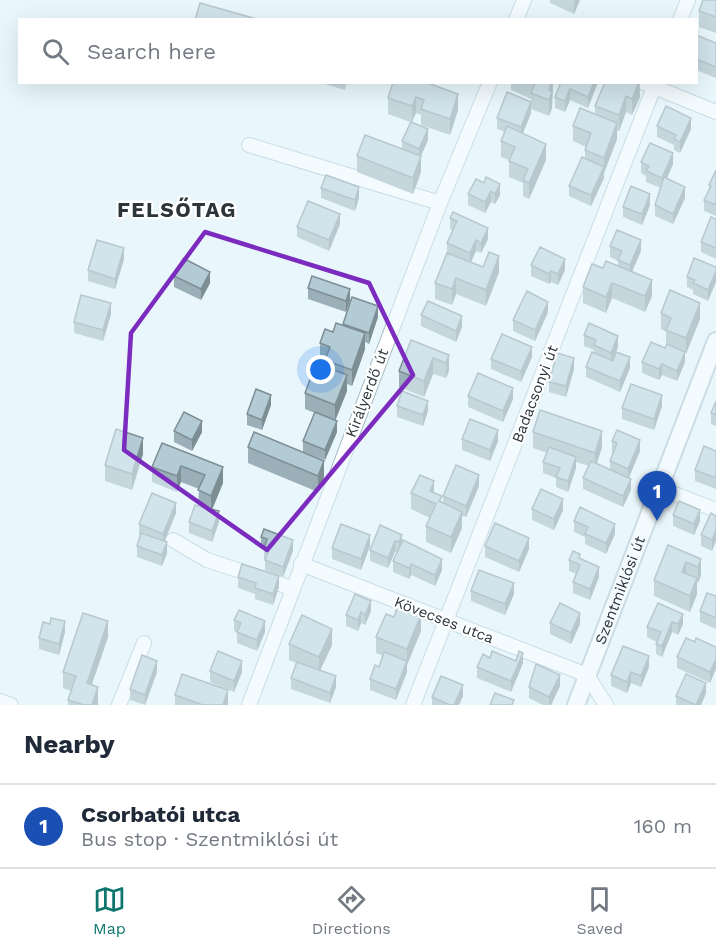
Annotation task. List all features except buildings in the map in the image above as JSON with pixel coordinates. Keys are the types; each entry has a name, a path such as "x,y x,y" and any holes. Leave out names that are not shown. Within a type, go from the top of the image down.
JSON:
{"street":[{"path":"517,18 524,0"},
{"path":"681,18 688,0"},
{"name":"Királyerdő út","path":"249,705 440,203 489,84"},
{"path":"651,84 716,111"},
{"name":"Badacsonyi út","path":"413,705 651,84"},
{"path":"249,145 440,203"},
{"name":"Szentmiklósi út","path":"576,705 716,341"},
{"path":"659,488 716,510"},
{"path":"172,540 207,560 292,588"},
{"name":"Kövecses utca","path":"301,564 588,675"},
{"path":"119,705 144,643"},
{"path":"588,675 606,705"},
{"path":"0,701 11,705"}],"highlighted area":[{"path":"205,232 369,283 413,375 267,550 124,450 131,333"}],"place":[{"name":"Csorbatói utca","path":"657,521"}],"district":[{"name":"FELSŐTAG","path":"177,210"}]}
